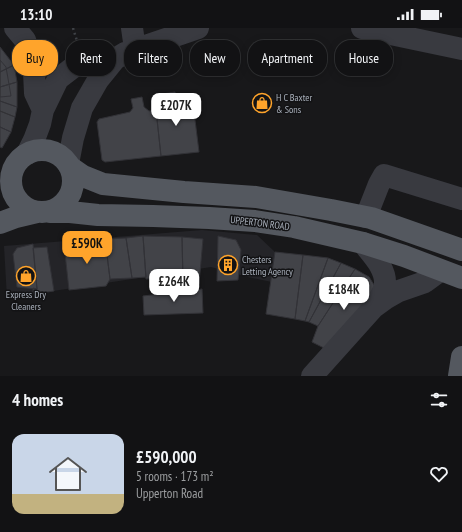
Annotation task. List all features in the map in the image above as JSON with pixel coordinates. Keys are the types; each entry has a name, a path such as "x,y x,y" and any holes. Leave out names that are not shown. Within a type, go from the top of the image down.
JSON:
{"main road":[{"path":"44,212 28,209 20,204 14,196 10,182 13,168 37,150 48,150 58,154 69,166 83,176 102,184 256,197 366,217 462,250"},
{"path":"0,223 16,217 44,212 59,207 67,200 72,191 73,181 69,166"},
{"name":"UPPERTON ROAD","path":"44,212 209,218 255,221 294,227 363,243 404,256 440,271 462,278"},
{"path":"459,376 462,357"}],"street":[{"path":"15,28 25,40 34,72 35,93 43,110"},
{"path":"132,28 134,40"},
{"path":"162,40 198,28"},
{"path":"362,28 462,49"},
{"path":"13,168 34,140 43,110 58,79 66,73"},
{"path":"69,166 73,138 82,108 101,76"},
{"path":"366,217 384,175 462,199"},
{"path":"363,243 382,270 385,284 383,291 374,307"},
{"path":"312,376 374,307 399,291 425,282 440,271"}],"shaded area":[{"path":"202,230 257,235 275,252 328,258 355,269 339,296 248,277 211,267 7,298 4,246"}],"building":[{"path":"0,47 12,62 12,66 0,72"},
{"path":"0,60 6,67 11,96 0,97"},
{"path":"12,66 12,76 16,76 17,82 0,87 0,72"},
{"path":"17,82 17,107 0,101 0,87"},
{"path":"175,92 177,107 193,104 199,152 161,156 156,110 158,110 156,95"},
{"path":"142,97 144,107 149,111 156,110 161,156 105,162 102,160 97,122 99,119 130,112 133,108 131,99"},
{"path":"0,101 17,107 15,117 0,111"},
{"path":"0,111 15,117 11,132 0,127"},
{"path":"0,127 11,132 2,148 0,147"},
{"path":"143,236 182,237 183,278 146,279"},
{"path":"143,236 146,277 132,278 126,238"},
{"name":"Chesters Letting Agency","path":"218,236 236,240 241,250 238,280 217,281"},
{"path":"182,237 203,239 199,284 183,284"},
{"path":"126,238 132,278 110,279 105,239"},
{"path":"105,239 110,279 106,286 69,290 64,244"},
{"name":"Express Dry Cleaners","path":"33,244 37,289 17,287 13,254 17,248"},
{"path":"47,247 54,291 33,294 33,288 37,289 33,248"},
{"path":"275,252 303,255 295,319 266,314"},
{"path":"303,255 328,258 305,321 295,319"},
{"path":"328,258 341,263 309,322 305,321"},
{"path":"341,263 355,269 318,326 309,322"},
{"path":"355,269 369,277 376,288 332,352 312,342 318,326"},
{"path":"202,289 203,313 144,315 143,296"}],"place":[{"name":"H C Baxter & Sons","path":"262,103"},
{"name":"Chesters Letting Agency","path":"228,265"},
{"name":"Express Dry Cleaners","path":"26,276"}]}
